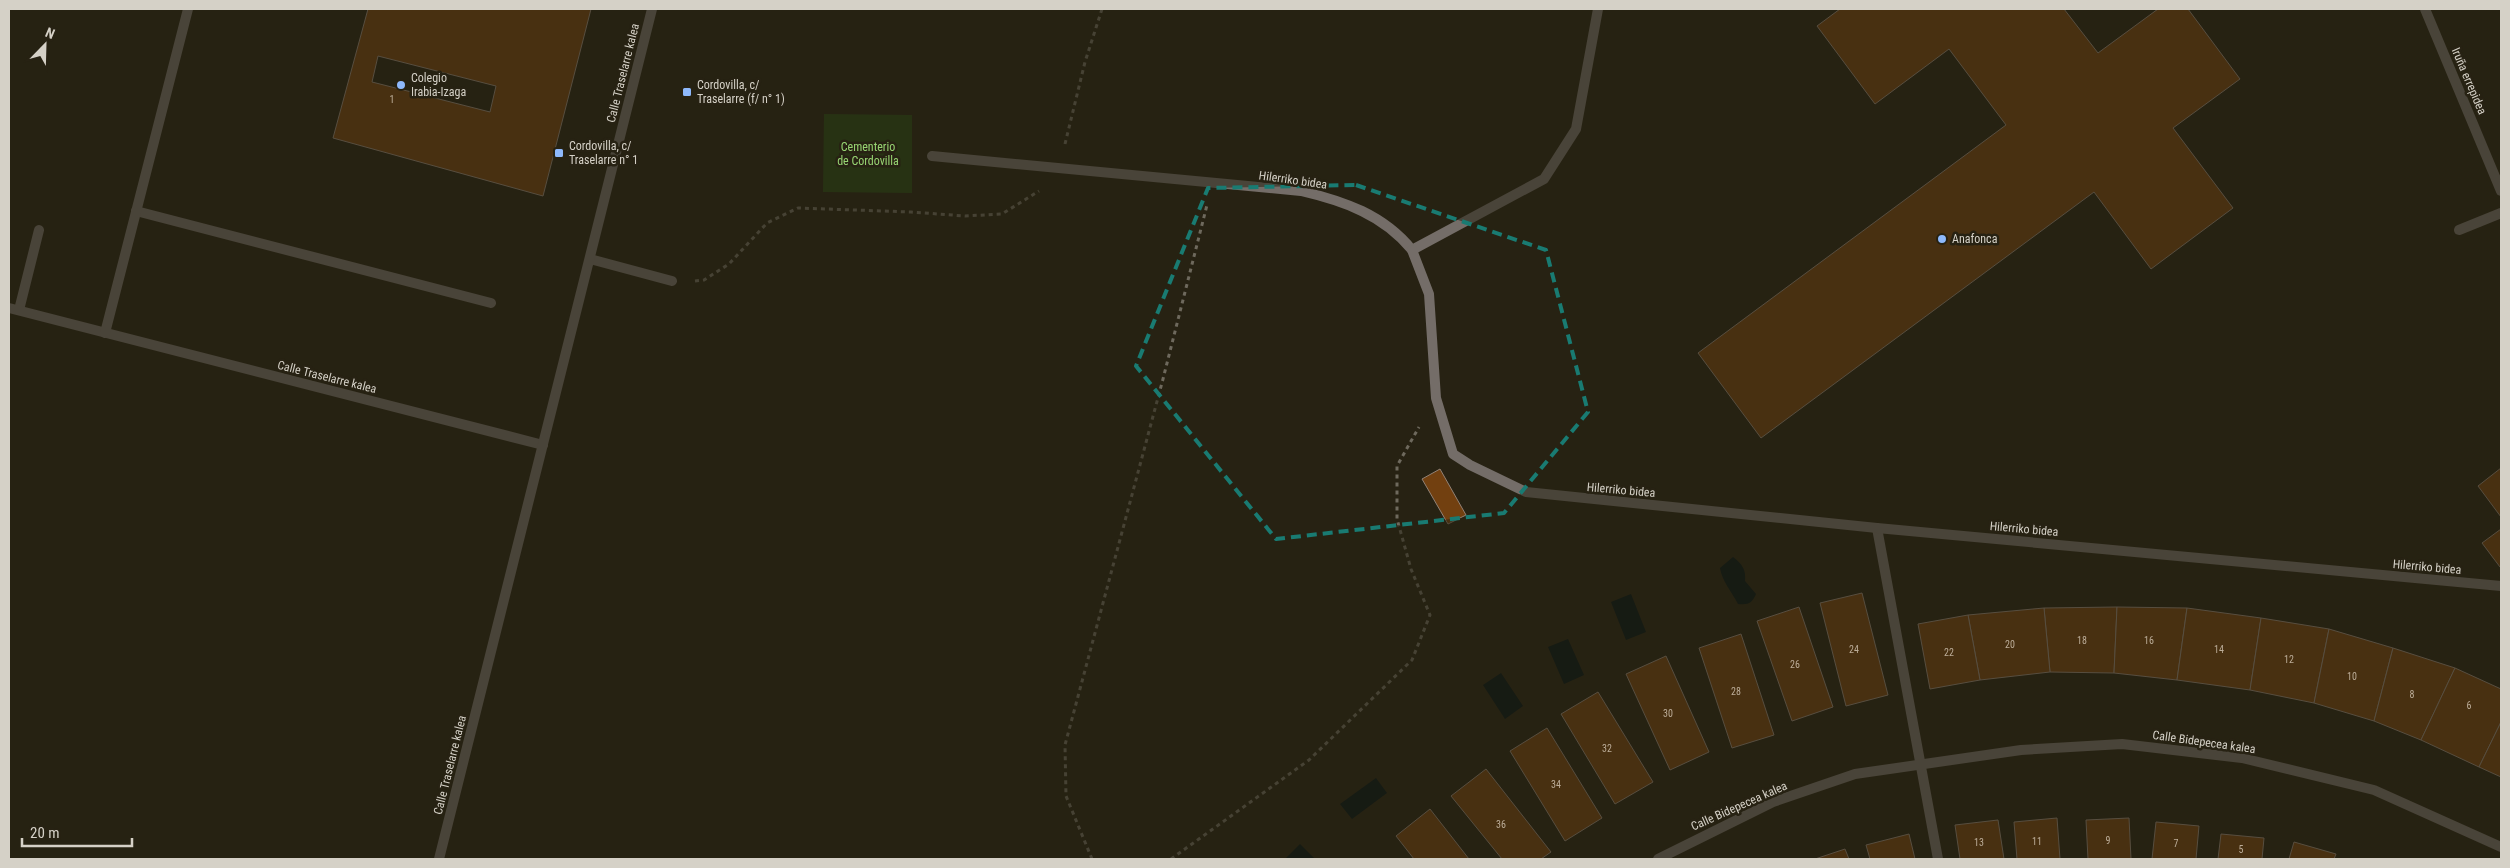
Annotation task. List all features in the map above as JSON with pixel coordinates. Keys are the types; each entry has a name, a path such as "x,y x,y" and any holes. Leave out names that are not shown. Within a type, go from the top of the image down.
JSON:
{"street":[{"path":"105,333 188,9"},
{"name":"Calle Traselarre kalea","path":"439,859 652,9"},
{"path":"1412,250 1544,179 1576,129 1598,9"},
{"name":"Iruña errepidea","path":"2425,9 2501,191"},
{"name":"Hilerriko bidea","path":"932,156 1301,191 1335,199 1368,214 1399,233 1412,250 1429,294 1436,398 1454,454 1470,465 1526,492 1877,528 2501,586"},
{"path":"136,211 491,303"},
{"path":"2459,230 2501,213"},
{"path":"14,309 39,230"},
{"path":"590,259 672,281"},
{"name":"Calle Traselarre kalea","path":"14,309 543,445"},
{"path":"1877,528 1938,859"},
{"name":"Calle Bidepecea kalea","path":"1658,859 1773,802 1855,774 1920,763 2021,750 2122,744 2242,758 2374,790 2501,847"}],"path":[{"path":"672,281 704,280 729,264 767,223 798,208 964,216 1002,214 1036,194 1061,168 1066,134 1102,9"},
{"path":"1092,859 1066,796 1065,744 1161,389 1213,183"},
{"path":"1171,859 1309,760 1412,660 1430,615 1412,569 1397,519 1397,466 1436,398"}],"highlighted area":[{"path":"1356,185 1546,250 1588,412 1504,513 1276,539 1136,366 1208,188"}],"green space":[{"name":"Cementerio de Cordovilla","path":"824,114 912,115 912,193 823,192"}],"shaded area":[{"path":"1733,557 1743,567 1745,581 1756,594 1747,604 1738,604 1721,573 1720,568"},
{"path":"1631,594 1646,632 1626,640 1611,602"},
{"path":"1568,639 1584,675 1564,684 1548,647"},
{"path":"1501,673 1523,706 1505,719 1483,685"},
{"path":"1376,778 1387,793 1352,819 1340,804"},
{"path":"1300,844 1315,859 1285,859"}],"building":[{"path":"368,9 591,9 543,196 333,138","holes":["378,56 496,86 490,112 372,82"]},
{"name":"Anafonca","path":"1840,9 2064,9 2098,53 2158,9 2188,9 2240,79 2173,128 2233,208 2151,269 2094,192 1761,438 1698,353 2006,125 1949,49 1875,104 1817,26"},
{"path":"2501,468 2501,517 2478,486"},
{"path":"1440,469 1466,515 1448,524 1422,479"},
{"path":"2501,529 2501,566 2500,567 2482,543"},
{"path":"1862,593 1888,695 1846,706 1820,603"},
{"path":"1799,607 1833,707 1792,721 1757,621"},
{"path":"2117,607 2114,673 2050,672 2044,608"},
{"path":"2117,607 2187,608 2177,680 2114,673"},
{"path":"2044,608 2050,672 1980,680 1968,615"},
{"path":"2187,608 2261,618 2250,690 2177,680"},
{"path":"1968,615 1980,680 1930,689 1918,624"},
{"path":"2261,618 2329,629 2314,703 2250,690"},
{"path":"2329,629 2393,648 2374,721 2314,703"},
{"path":"1741,634 1774,735 1732,748 1699,648"},
{"path":"2393,648 2455,668 2421,740 2374,721"},
{"path":"1666,656 1709,752 1670,770 1626,674"},
{"path":"2455,668 2501,689 2501,722 2479,767 2421,740"},
{"path":"1598,692 1653,782 1615,804 1561,714"},
{"path":"2501,722 2501,777 2479,767"},
{"path":"1547,728 1602,818 1565,841 1510,751"},
{"path":"1486,769 1551,852 1541,859 1502,859 1451,796"},
{"path":"1430,809 1469,859 1414,859 1396,836"},
{"path":"2057,818 2060,859 2017,859 2014,822"},
{"path":"2129,818 2131,859 2088,859 2086,820"},
{"path":"1998,820 2004,859 1960,859 1955,825"},
{"path":"2156,822 2199,826 2196,859 2152,859"},
{"path":"1909,834 1915,859 1870,859 1866,845"},
{"path":"2221,834 2264,838 2262,859 2218,859"},
{"path":"2294,842 2336,854 2334,859 2289,859"},
{"path":"1845,849 1849,859 1815,859"}],"place":[{"name":"Colegio Irabia-Izaga","path":"401,85"},
{"name":"Cordovilla, c/ Traselarre (f/ n° 1)","path":"687,92"},
{"name":"Cordovilla, c/ Traselarre n° 1","path":"559,153"},
{"name":"Anafonca","path":"1942,239"}]}
